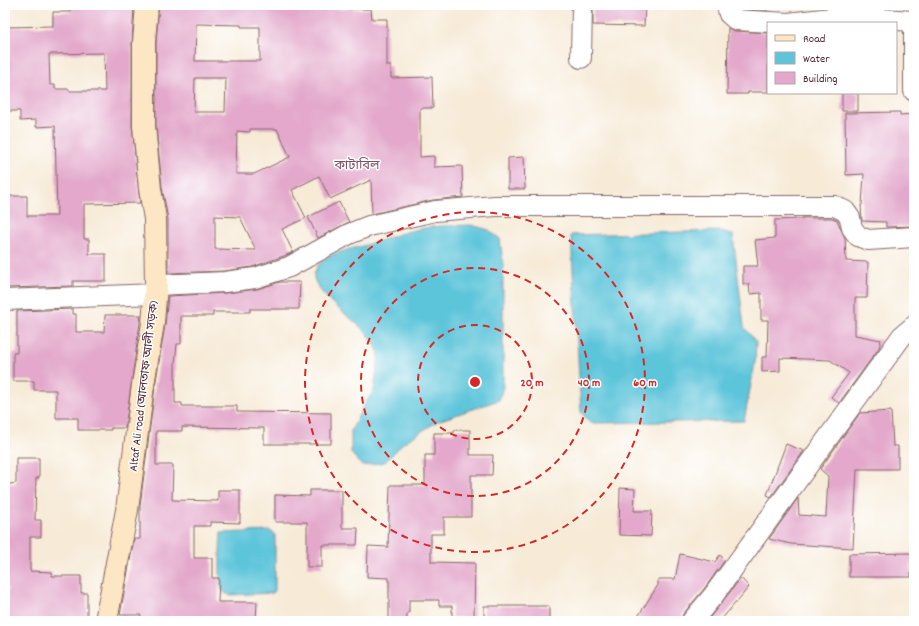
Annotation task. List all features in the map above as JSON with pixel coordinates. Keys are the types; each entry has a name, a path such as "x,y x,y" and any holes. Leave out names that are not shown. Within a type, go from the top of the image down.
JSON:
{"main road":[{"name":"Altaf Ali road (আলতাফ আলী সড়ক)","path":"106,621 130,492 140,408 153,323 155,289 155,219 150,189 144,126 144,48 147,5"}],"street":[{"path":"581,58 582,5"},
{"path":"726,5 729,14 736,20 771,22"},
{"path":"802,22 832,18 914,20 914,91"},
{"path":"5,300 155,289 255,278 289,267 349,234 370,226 435,211 495,206 835,206 845,211 850,218 852,228 858,236 868,240 914,237"},
{"path":"692,621 714,596 902,336 914,326"}],"water":[{"path":"471,225 489,230 500,239 503,263 503,387 499,400 438,421 403,443 385,462 362,466 351,453 351,431 363,407 374,390 379,354 374,343 367,334 321,291 314,279 316,269 321,262 331,255 406,232 432,227"},
{"path":"722,231 733,235 744,327 756,342 755,363 744,421 590,423 581,412 571,235"},
{"path":"270,531 275,534 275,591 273,593 230,595 224,593 220,579 221,533"}],"building":[{"path":"70,5 117,7 118,5 134,5 132,42 132,126 140,203 84,204 84,239 89,239 89,254 106,254 106,281 73,281 73,286 5,288 5,196 27,196 27,216 57,216 55,126 36,127 36,120 20,121 20,111 7,111 5,78 5,27 53,26 53,12 70,12","holes":["104,53 105,91 69,91 69,89 55,89 55,85 50,85 49,54"]},
{"path":"159,5 319,5 319,8 371,9 372,19 387,19 387,66 391,66 391,78 432,77 433,108 420,108 420,157 434,156 434,167 462,166 463,197 433,200 372,214 371,180 330,199 319,176 292,190 306,218 282,229 293,252 252,267 224,271 168,273 168,219 162,187 156,125 156,43","holes":["196,24 260,27 260,61 195,61","195,78 226,78 225,112 194,112","250,129 277,129 290,157 254,174 236,174 237,131 250,132","215,216 240,217 256,250 215,249"]},
{"path":"593,5 645,5 644,26 593,25"},
{"path":"739,5 768,5 768,10 741,9"},
{"path":"728,28 735,31 767,33 767,92 727,94"},
{"path":"842,94 858,94 858,111 842,111"},
{"path":"900,112 900,115 914,114 914,226 886,227 886,222 862,221 861,205 864,174 846,175 845,113"},
{"path":"524,157 525,189 508,189 508,158"},
{"path":"339,202 349,222 318,238 308,217"},
{"path":"832,218 837,220 845,238 846,261 868,262 867,298 855,298 855,335 881,340 879,348 839,403 831,397 849,373 830,360 780,358 780,371 762,372 762,357 767,357 768,320 761,320 761,293 750,294 749,284 743,284 743,266 758,266 755,240 775,238 775,220"},
{"path":"280,282 300,282 299,309 250,309 250,312 213,312 213,316 181,316 181,344 177,344 175,364 175,403 182,403 182,406 237,406 237,412 331,413 331,444 264,444 264,428 182,427 182,431 156,431 156,465 173,465 172,500 218,501 218,490 240,490 240,523 210,522 210,526 194,526 194,558 212,558 212,578 219,578 218,602 257,602 256,621 140,621 141,615 120,615 134,539 140,539 140,506 168,296 226,293 257,289"},
{"path":"73,309 73,314 76,314 76,332 104,332 105,315 141,315 125,428 111,428 111,430 78,430 78,418 56,418 56,390 34,390 34,381 13,381 13,353 17,353 17,311"},
{"path":"891,411 893,446 898,446 898,469 857,469 853,548 791,544 769,539 798,498 799,515 826,517 828,476 820,469 860,413"},
{"path":"454,430 470,430 470,455 493,455 492,475 471,475 471,517 444,517 444,534 431,534 431,562 475,563 474,617 452,617 452,606 439,606 439,600 409,600 409,613 407,613 407,621 389,621 389,578 367,577 368,546 388,547 390,485 425,485 425,455 434,455 434,433 454,433"},
{"path":"786,444 804,451 771,497 767,495"},
{"path":"16,458 39,458 39,478 36,478 35,520 41,520 41,537 30,537 30,571 52,572 52,576 81,576 81,593 87,593 87,621 7,621 8,587 5,587 5,485 16,483"},
{"path":"620,488 635,489 634,511 652,511 651,536 619,535"},
{"path":"310,490 342,490 342,528 358,528 357,545 322,545 322,567 307,567 307,522 275,522 275,495 310,496"},
{"path":"911,553 911,577 849,577 849,554"},
{"path":"680,554 715,562 720,555 725,560 704,589 683,614 681,621 635,621 658,585 658,579 675,579"},
{"path":"741,578 749,587 720,621 707,621"},
{"path":"484,606 549,606 549,621 484,621"}],"district":[{"name":"কাটাবিল","path":"357,164"}]}
